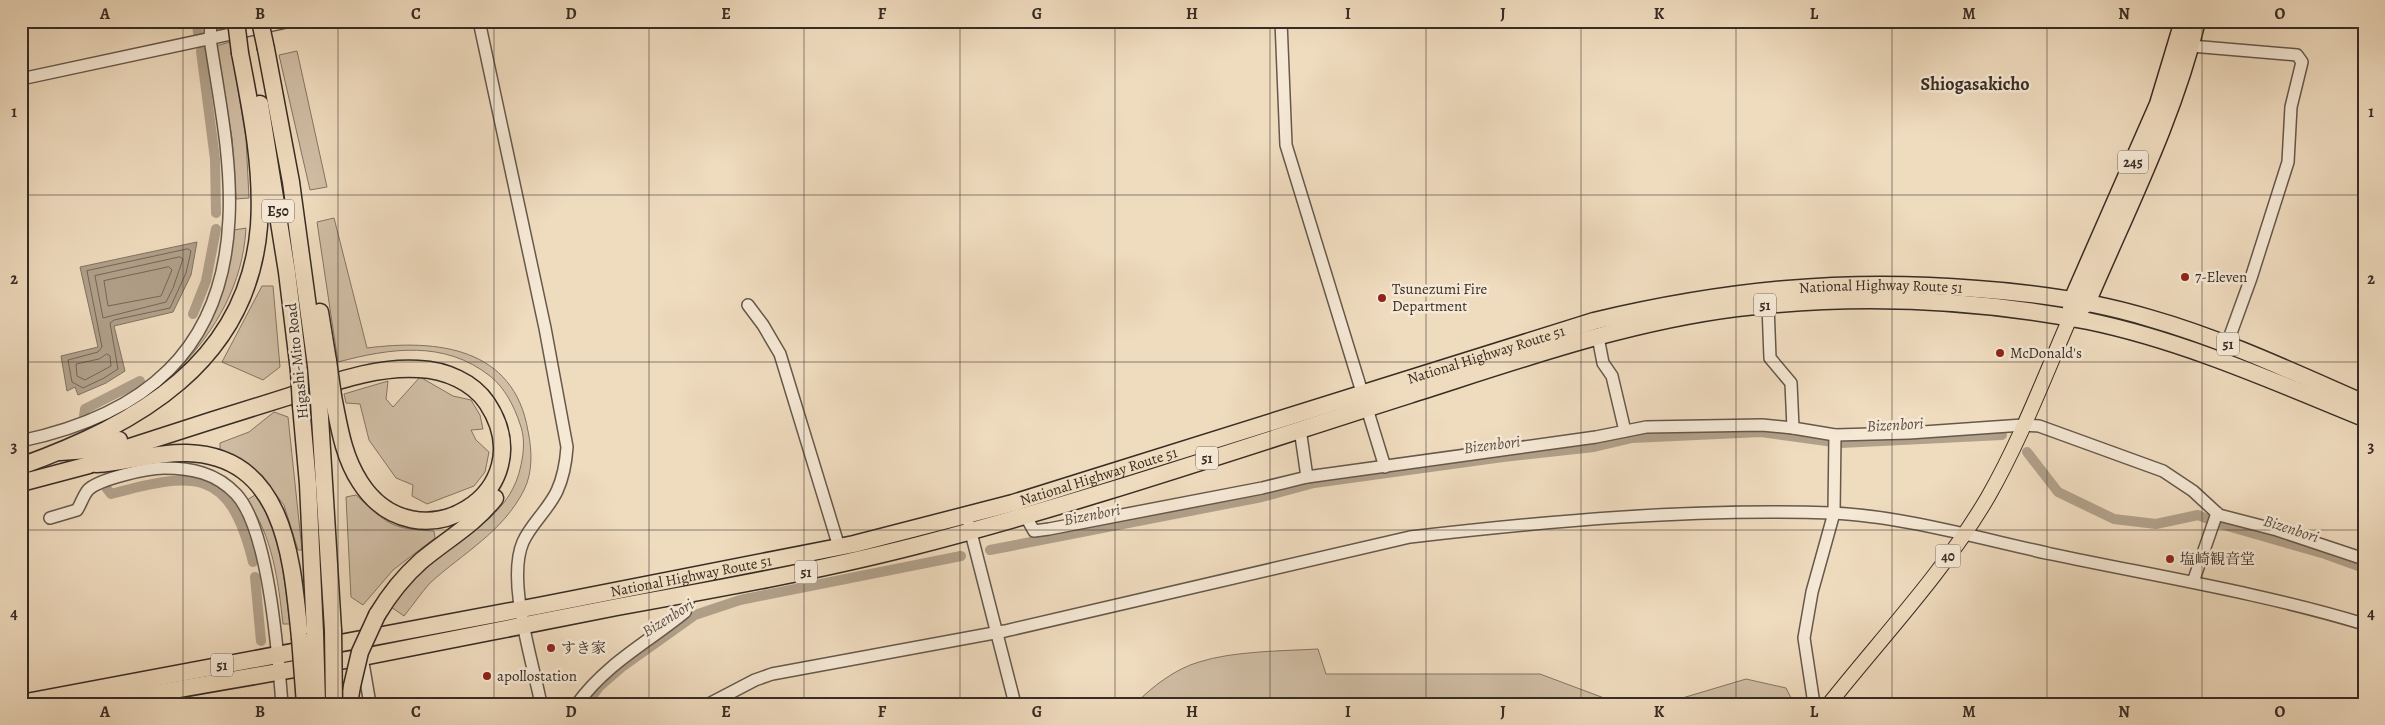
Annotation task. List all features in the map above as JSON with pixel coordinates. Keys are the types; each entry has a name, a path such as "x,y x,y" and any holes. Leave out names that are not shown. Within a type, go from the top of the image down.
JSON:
{"highway":[{"path":"21,466 60,452 133,416 176,387 210,352 243,294 256,248 260,196 245,52 236,21"},
{"name":"Higashi-Mito Road","path":"243,21 245,52 268,144 287,272 299,371 308,484 308,635 317,704"},
{"path":"89,465 114,452 341,380 393,369 420,369 442,372 464,381 483,397 496,417 500,431 502,451 492,486 475,504 451,518 424,521 407,518 389,511 369,494 353,470 326,398 322,363 297,180 284,141 260,21"},
{"name":"245","path":"2080,301 2158,104 2183,21"},
{"name":"245","path":"2070,318 2155,150 2191,46 2197,21"},
{"name":"National Highway Route 51","path":"21,703 278,654 687,594 798,574 969,524 1366,400 1594,320 1732,293 1815,285 1906,284 1998,290 2080,301 2149,318 2227,344 2364,403"},
{"name":"National Highway Route 51","path":"103,703 362,657 523,617 839,547 1025,515 1300,429 1366,400 1598,337 1688,316 1768,305 1818,301 1904,300 1992,307 2070,318 2145,334 2230,362 2364,418"},
{"path":"60,452 88,450 287,387 383,361 411,357 451,365 467,372 492,391 504,411 511,432 512,454 506,480 501,491 480,516 407,574 394,588 377,615 360,652 349,704"},
{"name":"Higashi-Mito Road","path":"326,398 334,704"},
{"path":"21,484 89,465 118,463 154,455 195,453 229,463 247,475 270,501 283,530 308,635 305,704"}],"main road":[{"name":"40","path":"1829,704 1936,573 1988,496 2023,425 2070,318"}],"street":[{"path":"21,441 57,433 111,412 131,401 168,371 192,342 202,324 218,285 229,219 226,151 210,39 211,21"},
{"path":"21,79 291,21"},
{"path":"479,21 545,328 567,447 565,463 556,492 522,544 517,564 517,584 541,704"},
{"path":"1281,21 1286,145 1366,400 1385,467"},
{"path":"2191,46 2297,55 2302,62 2291,107 2288,162 2251,278 2227,344"},
{"path":"748,305 763,325 780,354 839,547"},
{"path":"1768,305 1770,358 1790,383 1793,428"},
{"path":"1598,337 1603,363 1612,376 1625,431"},
{"path":"1025,515 1034,530 1048,529 1262,488 1307,477 1646,427 1742,424 1793,428 1835,441 1909,433 2023,425 2039,426 2163,471 2193,491 2217,513 2277,530 2364,559"},
{"path":"1300,429 1307,477"},
{"path":"1814,704 1804,638 1805,626 1834,513 1835,441"},
{"path":"50,518 77,510 87,491 95,484 158,468 197,470 211,475 236,494 250,517 261,549 278,654 282,704"},
{"path":"709,704 755,680 772,674 996,632 1410,537 1709,512 1834,513 1888,519 2193,582 2364,624"},
{"path":"2193,582 2217,513"},
{"path":"969,524 1015,704"},
{"path":"577,704 600,676 617,661 685,612 688,604 687,594"},
{"path":"362,657 370,704"}],"shaded area":[{"path":"230,42 246,138 249,198 236,199 232,138 216,46"},
{"path":"297,51 327,187 310,190 279,55"},
{"path":"334,218 367,348 420,345 445,348 468,355 489,365 507,381 520,403 528,431 531,453 529,476 524,490 515,505 494,530 430,583 404,616 391,607 402,593 427,567 490,518 509,495 521,465 523,434 518,417 505,392 490,376 472,364 436,352 417,350 378,353 338,362 317,222"},
{"path":"246,228 244,249 239,268 225,305 204,339 178,370 216,308 227,275 234,230"},
{"path":"262,286 273,286 280,367 263,380 222,362"},
{"path":"420,377 453,396 471,400 480,415 483,429 471,430 476,440 489,452 485,472 474,486 427,504 412,496 413,485 396,478 369,440 360,404 346,403 344,394 388,381 386,399 393,407"},
{"path":"274,412 288,417 302,550 298,550 284,505 262,477 220,449 220,443 249,432"},
{"path":"255,495 264,509 276,540 290,624 283,624 273,559 263,529 247,500"},
{"path":"356,495 390,523 408,529 434,531 435,538 393,570 363,605 351,597 346,497"},
{"path":"1318,649 1326,674 1540,674 1620,704 1135,704 1149,691 1181,669 1212,658 1273,651"},
{"path":"1746,679 1786,688 1794,704 1645,704 1669,702"}],"water":[{"path":"197,242 191,275 173,312 114,326 125,371 106,383 78,395 75,387 67,391 61,356 98,347 80,267"}],"waterway":[{"path":"197,21 198,33"},
{"path":"201,51 215,159 216,213"},
{"path":"193,314 206,281 216,229"},
{"path":"84,416 85,409 140,381"},
{"name":"Bizenbori","path":"990,550 1262,497 1314,483 1503,457 1594,447 1632,438 1761,432 1841,443 2002,435"},
{"name":"Bizenbori","path":"2027,452 2058,492 2114,519 2156,524 2198,515 2217,523 2325,554 2364,568"},
{"path":"107,489 111,494 140,486 165,482 187,481 205,484 220,493 233,508 244,531 253,562"},
{"name":"Bizenbori","path":"586,704 600,686 622,667 695,615 740,600 961,556"},
{"path":"255,577 261,641"}],"place":[{"name":"7-Eleven","path":"2185,277"},
{"name":"Tsunezumi Fire Department","path":"1382,298"},
{"name":"McDonald's","path":"2000,353"},
{"name":"塩崎観音堂","path":"2170,559"},
{"name":"すき家","path":"551,648"},
{"name":"apollostation","path":"487,676"}],"district":[{"name":"Shiogasakicho","path":"1975,84"}]}
